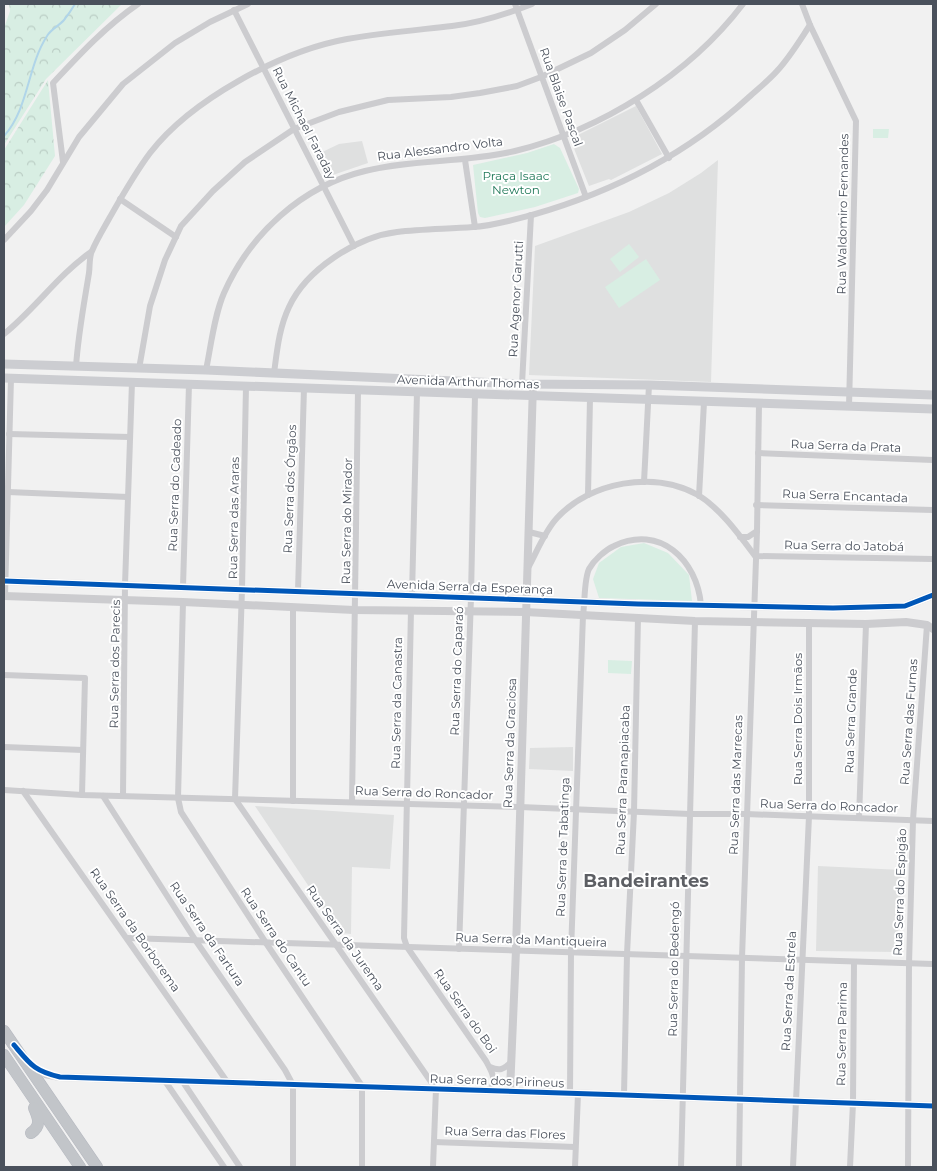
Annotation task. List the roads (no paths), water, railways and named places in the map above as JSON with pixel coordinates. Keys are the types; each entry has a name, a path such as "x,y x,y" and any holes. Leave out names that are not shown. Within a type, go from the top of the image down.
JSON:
{"highway":[{"path":"4,1031 9,1047 30,1084 36,1087 42,1086 97,1167"},
{"path":"4,1055 80,1167"},
{"path":"22,1082 39,1119 36,1130 31,1134"}],"main road":[{"name":"Avenida Arthur Thomas","path":"4,364 206,370 522,384 648,385 933,395"},
{"path":"110,368 110,382"},
{"path":"220,386 221,372"},
{"path":"334,390 335,376"},
{"name":"Avenida Arthur Thomas","path":"7,378 933,409"}],"street":[{"path":"63,162 53,83 82,52 120,17 138,4"},
{"path":"4,240 32,211 79,137 123,84 175,43 210,22 248,4"},
{"path":"4,334 76,263 91,252 120,199 150,153 174,128 214,96 263,67 302,52 345,39 413,29 454,26 532,4"},
{"path":"139,369 150,306 165,260 176,237 182,226 213,190 245,162 294,129 339,112 388,100 451,97 480,93 517,86 541,77 591,53 625,30 656,4"},
{"name":"Rua Alessandro Volta","path":"206,370 223,294 242,260 266,228 303,198 335,180 365,171 397,165 465,160 515,151 562,135 636,100 669,78 694,57 743,4"},
{"name":"Rua Waldomiro Fernandes","path":"802,4 810,25 856,121 849,407"},
{"name":"Rua Blaise Pascal","path":"517,7 586,197"},
{"name":"Rua Michael Faraday","path":"234,10 354,246"},
{"path":"274,374 280,332 289,307 299,290 318,268 354,246 383,235 398,232 475,227 531,215 614,186 670,158 725,118 767,81 790,54 810,25"},
{"path":"636,100 670,158"},
{"path":"465,160 475,227"},
{"path":"120,199 176,237"},
{"name":"Rua Agenor Garutti","path":"522,384 531,215"},
{"path":"76,367 78,338 90,271 91,252"},
{"path":"4,596 9,434 7,378"},
{"name":"Rua Serra dos Parecis","path":"123,796 125,585 132,382"},
{"name":"Rua Serra do Cadeado","path":"182,587 189,384"},
{"name":"Rua Serra da Graciosa","path":"510,1091 533,384"},
{"path":"644,482 648,385"},
{"name":"Rua Serra das Araras","path":"235,799 242,604 246,386"},
{"name":"Rua Serra dos Órgãos","path":"298,591 304,388"},
{"name":"Rua Serra do Mirador","path":"352,802 358,390"},
{"path":"412,595 416,392"},
{"name":"Rua Serra do Caparaó","path":"459,949 471,597 475,394"},
{"path":"588,495 590,398"},
{"path":"699,496 704,402"},
{"name":"Rua Serra das Marrecas","path":"739,1167 742,958 757,531 759,404"},
{"path":"9,434 130,437"},
{"name":"Rua Serra da Prata","path":"758,454 933,460"},
{"path":"528,568 556,519 569,507 588,495 607,488 644,482 661,482 680,487 699,496 724,519 755,556"},
{"path":"8,492 128,497"},
{"name":"Rua Serra Encantada","path":"756,505 933,510"},
{"path":"740,538 748,537 757,531"},
{"path":"529,532 545,536"},
{"name":"Rua Serra de Tabatinga","path":"575,1167 570,952 583,614 589,569 610,548 627,540 658,541 668,546 686,562 697,581 701,605"},
{"name":"Rua Serra do Jatobá","path":"755,556 933,560"},
{"name":"Avenida Serra da Esperança","path":"5,581 701,605 857,608 905,606 933,595"},
{"name":"Avenida Serra da Esperança","path":"4,596 242,604 354,610 583,614 695,621 866,624 906,622 930,627"},
{"path":"178,798 183,602"},
{"path":"905,606 906,622"},
{"path":"292,801 293,608"},
{"name":"Rua Serra da Canastra","path":"407,947 404,938 411,610"},
{"name":"Rua Serra Paranapiacaba","path":"624,1095 634,812 638,617"},
{"name":"Rua Serra do Bedengó","path":"681,1167 695,621"},
{"name":"Rua Serra Dois Irmãos","path":"809,622 809,816"},
{"name":"Rua Serra Grande","path":"859,818 866,624"},
{"name":"Rua Serra das Furnas","path":"913,820 930,627"},
{"path":"4,675 85,678 82,795"},
{"path":"4,747 83,750"},
{"name":"Rua Serra do Roncador","path":"4,790 103,796 464,805 933,821"},
{"name":"Rua Serra da Borborema","path":"23,791 228,1083"},
{"name":"Rua Serra da Fartura","path":"103,796 196,940 285,1070 293,1085"},
{"name":"Rua Serra do Cantu","path":"178,798 181,812 187,823 362,1086"},
{"name":"Rua Serra da Jurema","path":"235,799 436,1089"},
{"name":"Rua Serra da Estrela","path":"793,1167 809,816"},
{"name":"Rua Serra do Espigão","path":"908,1167 909,964 913,820"},
{"name":"Rua Serra da Mantiqueira","path":"128,938 933,964"},
{"name":"Rua Serra do Boi","path":"407,947 490,1067 494,1080 491,1090"},
{"name":"Rua Serra Parima","path":"850,1167 854,962"},
{"path":"9,1047 38,1071 60,1077"},
{"path":"490,1067 502,1070 511,1062"},
{"path":"42,1086 60,1077"},
{"name":"Rua Serra dos Pirineus","path":"60,1077 933,1106"},
{"path":"165,1081 224,1167"},
{"path":"183,1082 240,1167"},
{"path":"293,1085 293,1167"},
{"path":"362,1086 362,1167"},
{"path":"433,1167 436,1089"},
{"name":"Rua Serra das Flores","path":"434,1142 576,1147"}],"waterway":[{"path":"4,136 18,113 40,48 49,34 64,20 75,4"}],"district":[{"name":"Bandeirantes","path":"646,881"}],"park label":[{"name":"Praça Isaac Newton","path":"516,183"}]}
